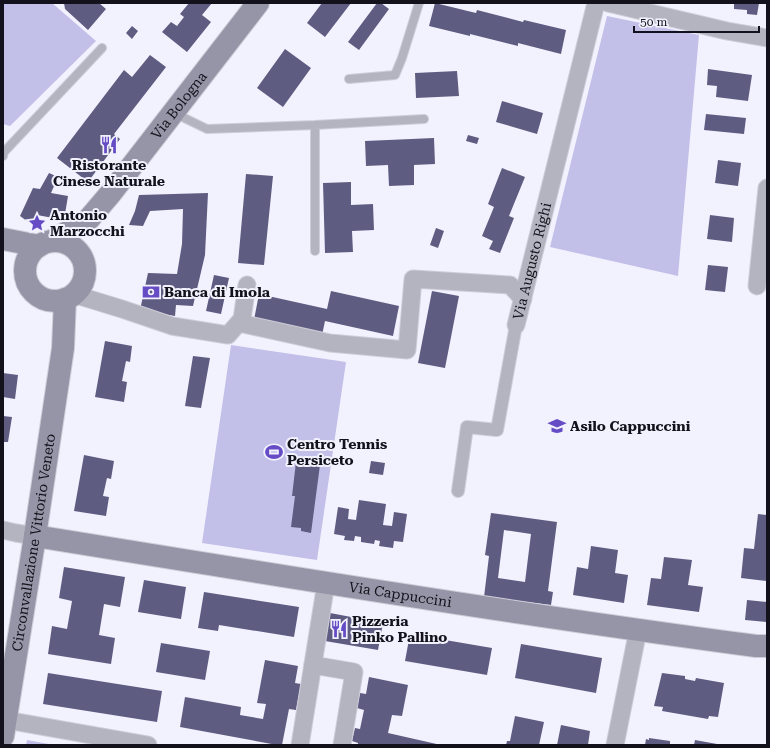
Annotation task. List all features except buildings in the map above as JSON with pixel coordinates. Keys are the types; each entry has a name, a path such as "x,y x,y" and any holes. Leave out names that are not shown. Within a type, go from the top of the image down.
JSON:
{"main road":[{"name":"Via Bologna","path":"46,243 88,220 258,3"},
{"name":"Via Bologna","path":"78,252 100,206"},
{"path":"3,239 46,243 62,242 78,252 84,269 84,279 80,287 61,298 36,294 29,287 25,277 25,267 28,257 34,249 46,243"},
{"path":"3,251 25,267"},
{"name":"Circonvallazione Vittorio Veneto","path":"4,728 36,536 63,348 61,298"},
{"name":"Via Cappuccini","path":"36,536 326,583 638,630 756,646 767,646"}],"street":[{"name":"Via Augusto Righi","path":"458,491 467,427 497,430 516,325 596,3"},
{"path":"608,3 727,31 767,38"},
{"path":"757,286 767,188"},
{"path":"239,323 330,343 407,350 414,279 510,285 523,299"},
{"path":"61,298 122,309 172,326 228,335 242,319 247,285"},
{"path":"3,530 36,536"},
{"path":"300,745 326,583"},
{"path":"616,745 638,630"},
{"path":"313,664 354,672 342,745"},
{"path":"4,728 148,745"}],"lane":[{"path":"349,80 396,75 419,3"},
{"path":"3,154 102,48"},
{"path":"173,113 207,129 424,119"},
{"path":"314,251 315,125"}],"shaded area":[{"path":"3,3 52,3 96,41 10,126 3,124"},
{"path":"607,16 699,35 678,276 550,247"},
{"name":"Centro Tennis Persiceto","path":"231,345 346,362 317,560 202,543"},
{"path":"27,740 54,745 26,745"}],"place":[{"name":"Ristorante Cinese Naturale","path":"109,145"},
{"name":"Antonio Marzocchi","path":"37,223"},
{"name":"Banca di Imola","path":"151,292"},
{"name":"Asilo Cappuccini","path":"557,426"},
{"name":"Centro Tennis Persiceto","path":"274,452"},
{"name":"Pizzeria Pinko Pallino","path":"339,629"}]}
